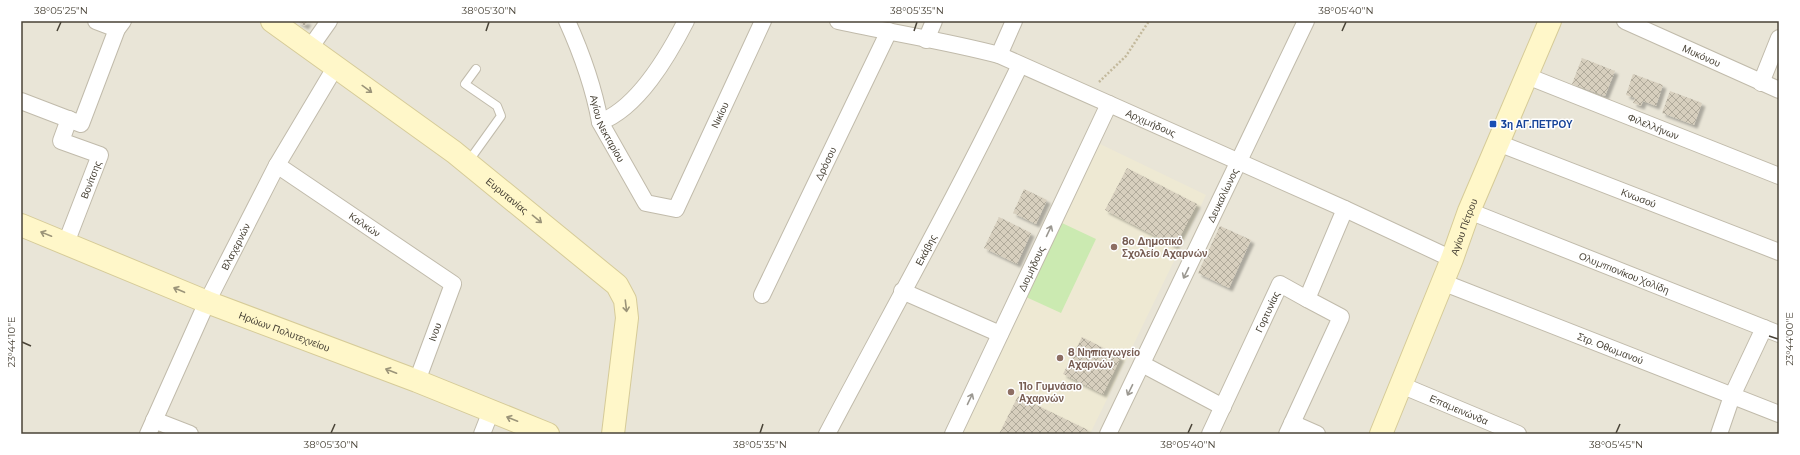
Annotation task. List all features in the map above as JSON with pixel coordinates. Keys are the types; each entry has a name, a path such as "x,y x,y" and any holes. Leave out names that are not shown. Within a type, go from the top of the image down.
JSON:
{"street":[{"path":"21,102 81,124 120,25 96,21"},
{"name":"Ευρυτανίας","path":"272,21 336,66 467,163 606,274 622,291 627,309 627,318 613,434"},
{"path":"310,48 329,21"},
{"name":"Αγίου Νεκταρίου","path":"567,21 573,34 598,108 600,122 646,202 676,209"},
{"path":"600,122 610,118 641,90 662,65 686,21"},
{"name":"Νικίου","path":"676,209 763,21"},
{"name":"Αρχιμήδους","path":"839,21 926,40 963,46 999,55 1345,209 1452,259"},
{"path":"926,40 934,21"},
{"path":"999,55 1014,21"},
{"name":"Δευκαλίωνος","path":"1108,434 1306,21"},
{"name":"Αγίου Πέτρου","path":"1381,434 1470,211 1550,21"},
{"name":"Μυκόνου","path":"1625,21 1779,90"},
{"name":"Δρόσου","path":"762,295 889,32"},
{"path":"1761,82 1779,38"},
{"name":"Εκάβης","path":"827,434 985,138 1020,65"},
{"name":"Βλαχερνών","path":"151,427 206,302 277,165 336,66"},
{"name":"Φιλελλήνων","path":"1527,76 1779,176"},
{"name":"Διομήδους","path":"953,434 1109,104"},
{"name":"Βονίτσης","path":"66,243 100,155 61,141 69,119"},
{"name":"Κνωσού","path":"1498,143 1779,252"},
{"name":"Καλκών","path":"277,165 453,284"},
{"path":"1317,434 1290,429 1341,317 1307,299 1345,209"},
{"name":"Ολυμπιονίκου Χολίδη","path":"1470,211 1779,334"},
{"name":"Ηρώων Πολυτεχνείου","path":"21,225 206,302 417,381 548,434"},
{"name":"Στρ. Οθωμανού","path":"1442,282 1779,414"},
{"name":"Ινου","path":"417,381 453,284"},
{"name":"Γορτυνίας","path":"1210,434 1280,284 1307,299"},
{"path":"902,291 1000,334"},
{"path":"1719,434 1732,396 1764,328"},
{"path":"1142,364 1223,407"},
{"name":"Επαμεινώνδα","path":"1401,385 1518,434"},
{"path":"482,434 491,411"},
{"path":"151,427 190,434"}],"lane":[{"path":"467,163 500,116 497,106 465,84 476,68"}],"path":[{"path":"1091,96 1096,86 1126,56 1149,21"}],"shaded area":[{"path":"21,21 1779,21 1779,434 21,434"},
{"path":"1098,143 1206,195 1090,434 958,434"}],"green space":[{"path":"1062,223 1096,239 1061,313 1026,297"}],"building":[{"path":"296,21 308,21 305,26"},
{"path":"1582,58 1615,71 1605,96 1572,84"},
{"path":"1633,74 1663,85 1656,106 1643,101 1641,106 1633,103 1635,98 1626,95"},
{"path":"1670,91 1702,103 1694,125 1662,113"},
{"path":"1127,168 1197,204 1175,246 1105,210"},
{"path":"1024,189 1047,200 1036,224 1013,213"},
{"path":"999,217 1031,233 1017,264 984,248"},
{"path":"1220,226 1251,240 1229,288 1198,273"},
{"path":"1082,337 1121,357 1103,394 1063,374"},
{"path":"1018,396 1088,430 1086,434 999,434"}],"place":[{"name":"3η ΑΓ.ΠΕΤΡΟΥ","path":"1493,124"},
{"name":"8ο Δημοτικό Σχολείο Αχαρνών","path":"1114,247"},
{"name":"8 Νηπιαγωγείο Αχαρνών","path":"1060,358"},
{"name":"11ο Γυμνάσιο Αχαρνών","path":"1011,392"}]}
